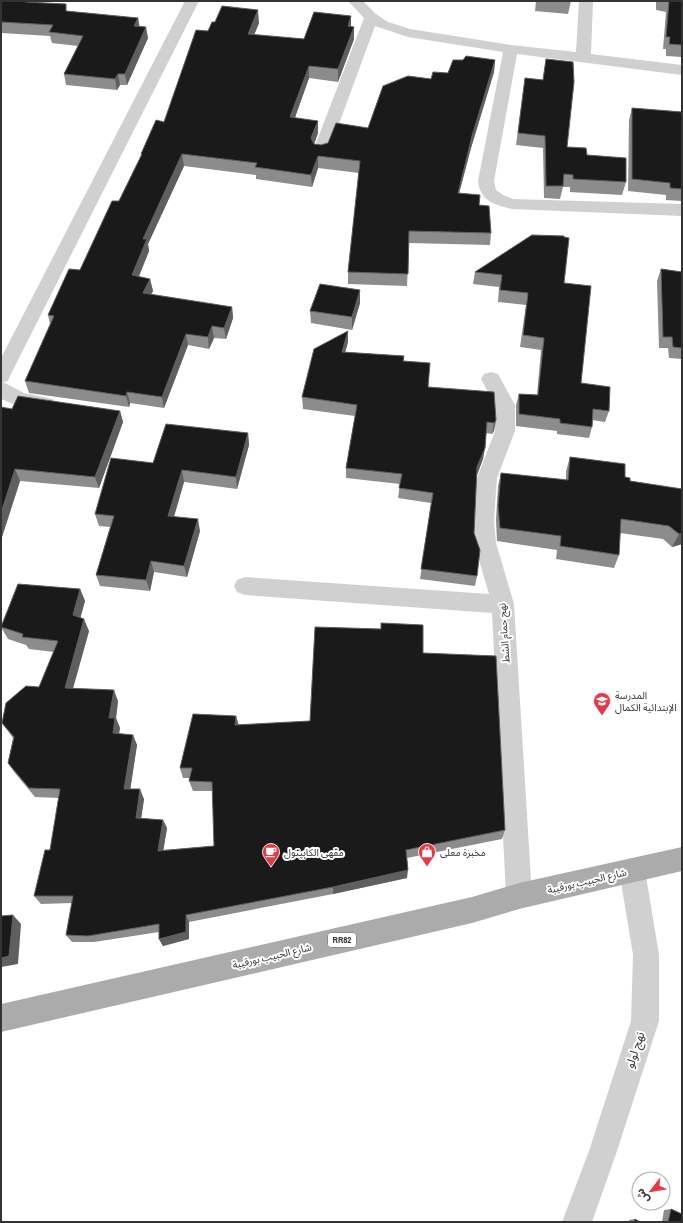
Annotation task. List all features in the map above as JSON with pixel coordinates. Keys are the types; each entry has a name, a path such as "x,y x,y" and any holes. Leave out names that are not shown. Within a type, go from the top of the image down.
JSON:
{"main road":[{"name":"شارع الحبيب بورقيبة","path":"1,1018 472,910 519,896 682,860"}],"street":[{"path":"1,376 192,1"},
{"path":"355,1 371,18 383,25 408,33 511,49 682,70"},
{"path":"583,57 586,1"},
{"path":"321,151 371,18"},
{"path":"511,49 486,181 486,190 492,196 512,204 682,210"},
{"name":"نهج حمام الشط","path":"491,379 505,405 505,431 487,478 484,520 485,543 503,604 519,896"},
{"path":"1,389 9,395 26,402 64,406"},
{"path":"245,586 503,604"},
{"name":"نهج لولو","path":"577,1222 603,1151 645,1021 646,955 632,870"}],"building":[{"path":"669,1 682,1 682,45 669,44 670,37 666,37"},
{"path":"1,2 66,4 66,11 138,18 134,26 146,27 125,74 118,74 115,79 64,74 83,36 49,32 53,25 1,22"},
{"path":"222,6 258,10 248,34 304,39 314,12 351,16 348,26 354,27 338,69 309,66 290,117 318,121 311,138 314,144 321,145 328,143 336,123 368,128 383,86 408,76 431,79 433,72 448,73 453,60 463,60 466,56 495,60 472,136 458,193 480,195 479,205 489,206 491,233 409,231 408,274 348,272 360,161 318,156 311,175 255,167 257,163 182,154 143,239 147,239 132,275 150,279 143,293 232,307 224,328 212,326 208,337 186,334 162,397 127,392 126,396 25,381 54,316 48,315 69,269 80,270 112,201 119,201 142,154 156,120 164,122 196,30 208,31 212,22 215,22"},
{"path":"546,59 573,62 574,82 567,147 586,148 587,155 626,158 626,182 573,179 573,175 564,174 563,186 546,186 545,136 518,133 525,78 543,80"},
{"path":"632,108 682,112 682,189 670,188 670,183 632,179"},
{"path":"532,235 564,236 569,238 564,283 591,286 581,383 610,387 609,411 593,409 592,427 560,423 560,419 519,414 519,394 538,395 544,338 523,335 528,293 500,290 502,275 475,272"},
{"path":"661,269 682,272 682,348 673,347 672,337 663,337"},
{"path":"320,284 360,290 352,317 310,311"},
{"path":"348,331 342,352 404,356 403,361 430,363 428,387 494,392 496,420 494,423 487,422 485,448 477,467 474,533 480,550 477,576 421,569 433,493 399,488 402,474 346,468 357,405 302,397 314,349"},
{"path":"18,396 120,411 95,477 15,469 1,513 1,407 12,409"},
{"path":"166,424 248,433 236,477 182,470 168,516 198,519 184,566 151,561 146,580 96,575 114,516 95,514 111,458 153,463"},
{"path":"570,457 625,464 625,477 630,478 630,481 682,489 682,533 679,534 669,526 621,519 619,555 560,546 561,536 500,528 498,506 501,473 568,480"},
{"path":"18,584 80,589 73,615 84,619 65,688 114,690 109,718 115,718 113,733 133,735 124,789 140,789 136,818 163,820 158,851 214,846 212,782 189,781 192,768 180,768 193,714 236,716 235,725 310,721 315,627 381,629 381,623 423,625 423,653 496,656 505,830 406,850 408,870 333,887 186,915 186,932 159,939 159,924 88,936 66,935 73,896 34,896 45,850 50,850 60,789 29,788 8,763 14,737 2,723 6,703 26,686 39,687 58,641 22,637 23,634 1,627"},
{"path":"13,915 9,956 1,958 1,916"},
{"path":"671,1209 682,1214 682,1222 668,1222"}],"place":[{"name":"المدرسة الإبتدائية الكمال","path":"602,716"},
{"name":"مقهى الكابيتول","path":"271,867"},
{"name":"مخبزة معلى","path":"427,867"}]}
